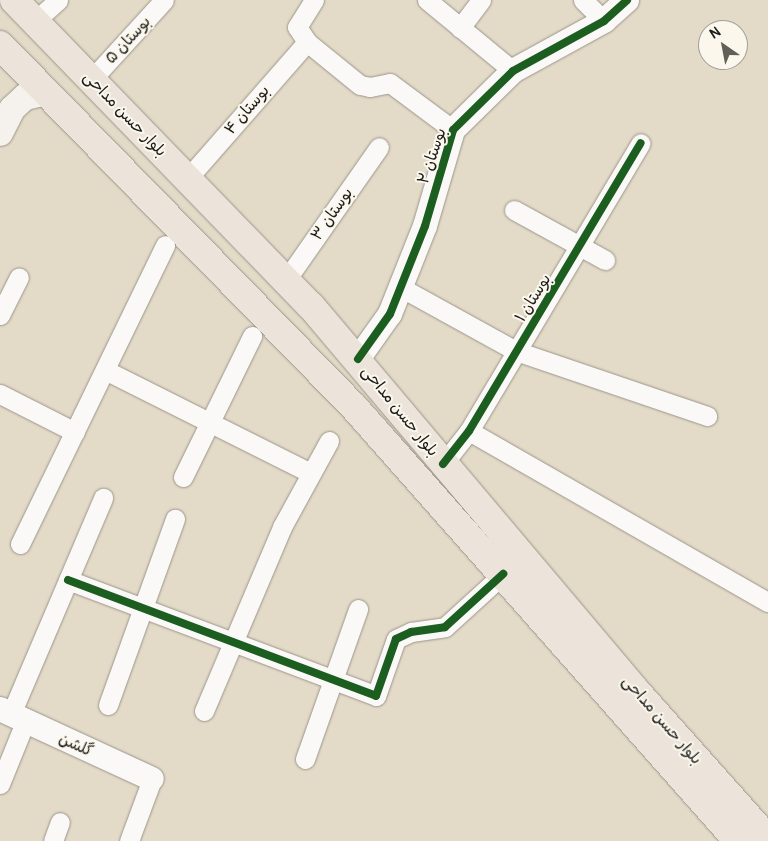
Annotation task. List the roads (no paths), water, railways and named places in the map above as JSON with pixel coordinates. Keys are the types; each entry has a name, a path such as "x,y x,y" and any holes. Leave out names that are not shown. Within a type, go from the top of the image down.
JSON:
{"main road":[{"name":"بلوار حسن مداحی","path":"14,0 292,287 358,359 443,464 636,691 768,839"},
{"name":"بلوار حسن مداحی","path":"0,45 46,92 260,329 331,385 503,574 738,841"},
{"path":"2,122 25,97 46,92"},
{"path":"260,329 286,325 299,317 302,310 292,287"},
{"path":"331,385 331,373 338,362 358,359"}],"street":[{"path":"35,21 58,0"},
{"name":"بوستان ۵","path":"91,80 164,0"},
{"path":"314,0 297,27 307,42 360,85 370,88 390,83 453,130"},
{"path":"427,0 513,71"},
{"path":"460,28 481,0"},
{"path":"583,0 604,21"},
{"name":"بوستان ۲","path":"358,359 390,314 425,226 453,130 513,71 604,21 627,0"},
{"name":"بوستان ۴","path":"187,179 307,42"},
{"name":"بوستان ۱","path":"443,464 469,431 581,247 641,143"},
{"name":"بوستان ۳","path":"292,287 379,147"},
{"path":"514,210 606,260"},
{"path":"20,544 165,244"},
{"path":"0,315 19,278"},
{"path":"400,286 516,351 707,416"},
{"path":"183,477 209,422 260,329"},
{"path":"105,370 311,473"},
{"path":"0,394 75,432"},
{"path":"469,431 768,602"},
{"path":"204,711 282,527 329,441"},
{"path":"0,784 12,715 103,498"},
{"path":"108,705 175,518"},
{"path":"68,580 143,606 376,696 396,639 411,632 445,627 503,574"},
{"path":"305,759 358,609"},
{"name":"گلشن","path":"12,715 152,779"},
{"path":"129,841 152,779"},
{"path":"53,841 60,822"}]}
